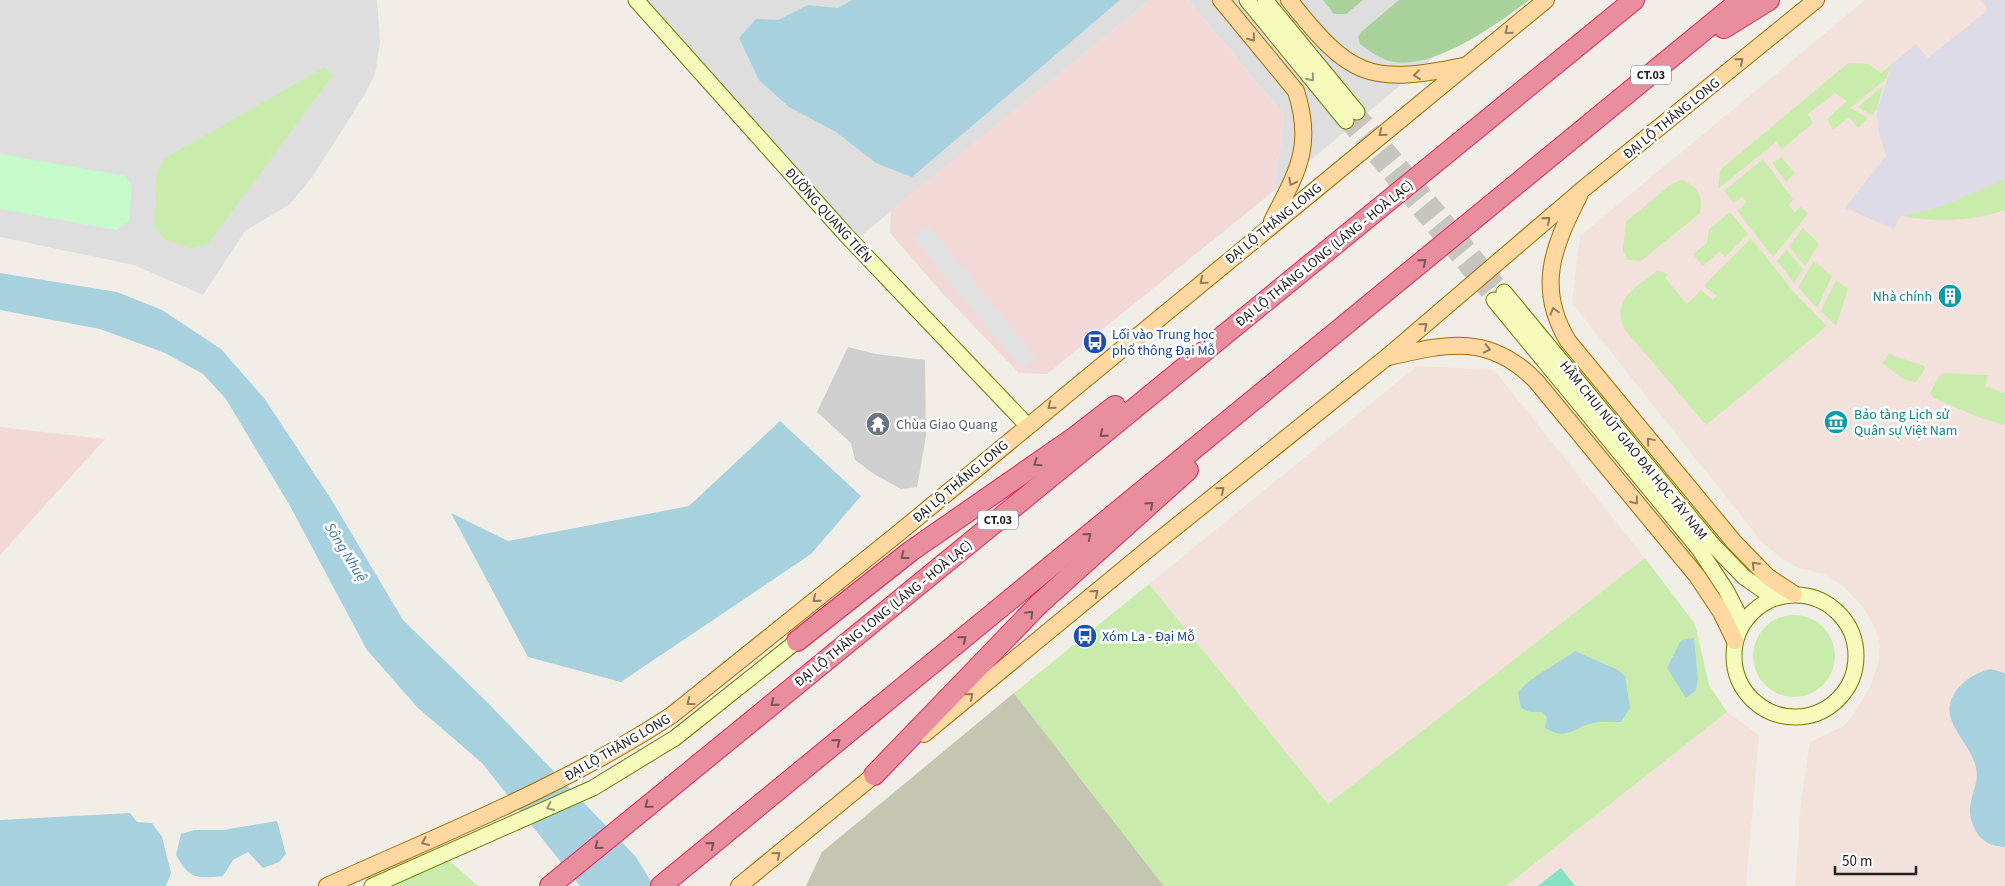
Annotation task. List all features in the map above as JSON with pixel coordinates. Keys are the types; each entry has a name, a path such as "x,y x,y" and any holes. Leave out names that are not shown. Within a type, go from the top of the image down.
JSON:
{"highway":[{"path":"1459,143 1507,91 1618,0"},
{"name":"ĐẠI LỘ THĂNG LONG (LÁNG - HOÀ LẠC)","path":"550,886 1634,0"},
{"name":"CT.03","path":"667,881 1741,0"},
{"path":"1560,150 1632,103 1708,38 1768,0"},
{"path":"797,641 911,551 1076,437 1256,297 1371,214"},
{"path":"874,775 1039,604 1222,439 1328,352 1386,293"}],"main road":[{"path":"1221,0 1296,92 1302,109 1305,131 1296,174 1268,228"},
{"path":"1289,0 1336,55 1377,75 1425,74 1465,66"},
{"name":"ĐẠI LỘ THĂNG LONG","path":"327,886 491,813 573,774 635,739 672,715 895,536 1027,425 1546,0"},
{"name":"ĐẠI LỘ THĂNG LONG","path":"739,886 1152,546 1387,357 1582,190 1816,0"},
{"path":"1582,190 1563,227 1551,268 1551,301 1561,329 1573,347 1739,548 1768,578 1794,594"},
{"path":"1387,357 1449,346 1475,347 1497,352 1520,365 1696,576 1721,612 1735,641"},
{"path":"797,641 895,536"}],"street":[{"name":"ĐƯỜNG QUANG TIẾN","path":"636,0 846,235 1027,425"},
{"path":"1247,0 1351,116 1265,0"},
{"name":"HẦM CHUI NÚT GIAO ĐẠI HỌC TÂY NAM","path":"1743,623 1726,590 1699,549 1499,296 1713,545 1744,577 1774,598"},
{"path":"1794,594 1814,597 1832,606 1846,621 1854,640 1856,660 1852,679 1841,696 1830,705 1806,716 1785,716 1766,710 1750,698 1739,681 1734,662 1735,641 1743,623 1757,608 1774,598 1794,594"},
{"name":"ĐẠI LỘ THĂNG LONG","path":"372,886 593,788 675,738 797,641"}],"shaded area":[{"path":"0,0 377,0 380,42 375,74 365,94 313,176 290,204 245,231 203,295 134,265 0,237"},
{"path":"646,0 1150,0 857,239"},
{"path":"1150,0 1188,0 1284,115 1275,190 1047,374 1019,373 942,293 890,233 891,210"},
{"path":"1188,0 1502,0 1275,190 1284,115"},
{"name":"Bảo tàng Lịch sử Quân sự Việt Nam","path":"1865,0 2005,0 2005,886 1795,886 1801,802 1810,742 1842,727 1851,718 1870,688 1879,660 1880,644 1873,624 1863,607 1843,586 1823,574 1799,568 1785,561 1761,541 1572,303 1580,236"},
{"path":"1980,0 2005,0 2005,179 1942,206 1901,216 1894,229 1845,208 1886,156 1878,129 1877,111 1892,64 1916,44 1928,58 1988,10"},
{"path":"928,226 1037,359 1023,370 913,238"},
{"name":"Chùa Giao Quang","path":"848,347 876,354 925,360 926,436 917,487 901,489 874,474 855,460 851,443 817,412"},
{"path":"1417,366 1494,370 1645,558 1328,804 1149,584"},
{"path":"0,427 105,439 0,555"},
{"path":"1014,693 1164,886 806,886 822,852"},
{"path":"1727,712 1759,735 1746,886 1506,886"}],"green space":[{"path":"1323,0 1363,0 1346,14 1334,14"},
{"path":"1399,0 1529,0 1501,21 1447,52 1428,59 1394,62 1380,57 1360,44 1358,37 1361,32"},
{"path":"1848,63 1868,64 1881,73 1892,64 1886,79 1850,108 1868,118 1858,128 1849,117 1833,130 1827,119 1847,101 1835,93 1808,114 1813,123 1782,149 1776,142 1718,189 1720,170"},
{"path":"325,67 333,75 208,244 191,249 164,239 154,225 157,171 165,158"},
{"path":"1883,86 1877,110 1871,115 1858,107"},
{"path":"0,154 125,176 132,186 129,221 117,230 0,209"},
{"path":"1781,157 1795,173 1786,182 1772,163"},
{"path":"1763,159 1793,199 1789,205 1795,212 1801,207 1808,214 1773,257 1737,211 1747,202 1742,197 1734,203 1724,191"},
{"path":"2005,179 2005,210 1979,217 1953,220 1901,216 1942,206"},
{"path":"1681,180 1691,185 1698,193 1701,203 1699,214 1641,261 1628,260 1623,250 1626,222 1670,185"},
{"path":"1730,212 1748,234 1725,257 1720,251 1703,266 1693,254 1707,243 1709,229"},
{"path":"1803,228 1819,244 1805,266 1789,246"},
{"path":"1751,238 1793,291 1827,326 1706,425 1624,329 1621,309 1628,295 1657,271 1668,275 1665,278 1687,304 1701,290 1713,300 1717,296 1704,286"},
{"path":"1786,249 1803,269 1794,283 1777,261"},
{"path":"1814,261 1832,276 1817,308 1798,287"},
{"path":"1836,280 1848,289 1836,326 1821,311"},
{"path":"1889,354 1924,366 1925,369 1916,382 1905,380 1882,363"},
{"path":"1944,373 1988,375 1985,386 2005,393 2005,425 1975,416 1934,398 1930,393 1939,376"},
{"path":"1645,558 1695,624 1709,685 1727,712 1506,886 1164,886 1014,693 1149,584 1328,804"},
{"path":"1794,615 1810,618 1823,627 1832,640 1835,656 1832,672 1823,685 1810,694 1794,697 1778,694 1765,685 1756,672 1753,656 1756,640 1765,627 1778,618"},
{"path":"445,857 478,886 385,886"},
{"path":"1561,868 1575,886 1538,886"}],"water":[{"path":"852,0 1120,0 912,177 876,163 836,132 789,107 759,80 739,38 756,19 778,20 808,5 838,8"},
{"name":"Sông Nhuệ","path":"0,273 117,292 162,310 221,349 264,398 331,499 403,620 488,703 636,857 654,886 580,886 482,763 418,708 367,650 290,506 226,399 203,374 165,353 100,329 0,310"},
{"path":"780,421 861,496 811,554 621,682 528,657 451,513 508,541 689,506"},
{"path":"1694,638 1698,679 1696,690 1686,698 1667,668 1681,640"},
{"path":"1575,651 1618,670 1625,676 1630,708 1621,722 1593,723 1565,734 1560,734 1545,728 1547,717 1541,712 1530,712 1521,708 1518,693 1523,687 1536,676"},
{"path":"1991,669 2005,673 2005,847 1992,845 1985,841 1973,826 1970,808 1977,772 1973,758 1952,721 1950,711 1951,702 1960,686 1981,672"},
{"path":"130,813 137,822 152,823 162,837 171,873 166,886 0,886 0,820"},
{"path":"277,821 286,854 279,862 263,868 248,852 233,860 223,876 200,877 185,869 176,855 181,834 194,830 223,830"}],"tunnel":[{"path":"1357,112 1504,292"},
{"path":"1346,121 1494,300"}],"place":[{"name":"Nhà chính","path":"1950,296"},
{"name":"Lối vào Trung học phổ thông Đại Mỗ","path":"1095,342"},
{"name":"Bảo tàng Lịch sử Quân sự Việt Nam","path":"1836,422"},
{"name":"Chùa Giao Quang","path":"878,424"},
{"name":"Xóm La - Đại Mỗ","path":"1085,636"}]}
